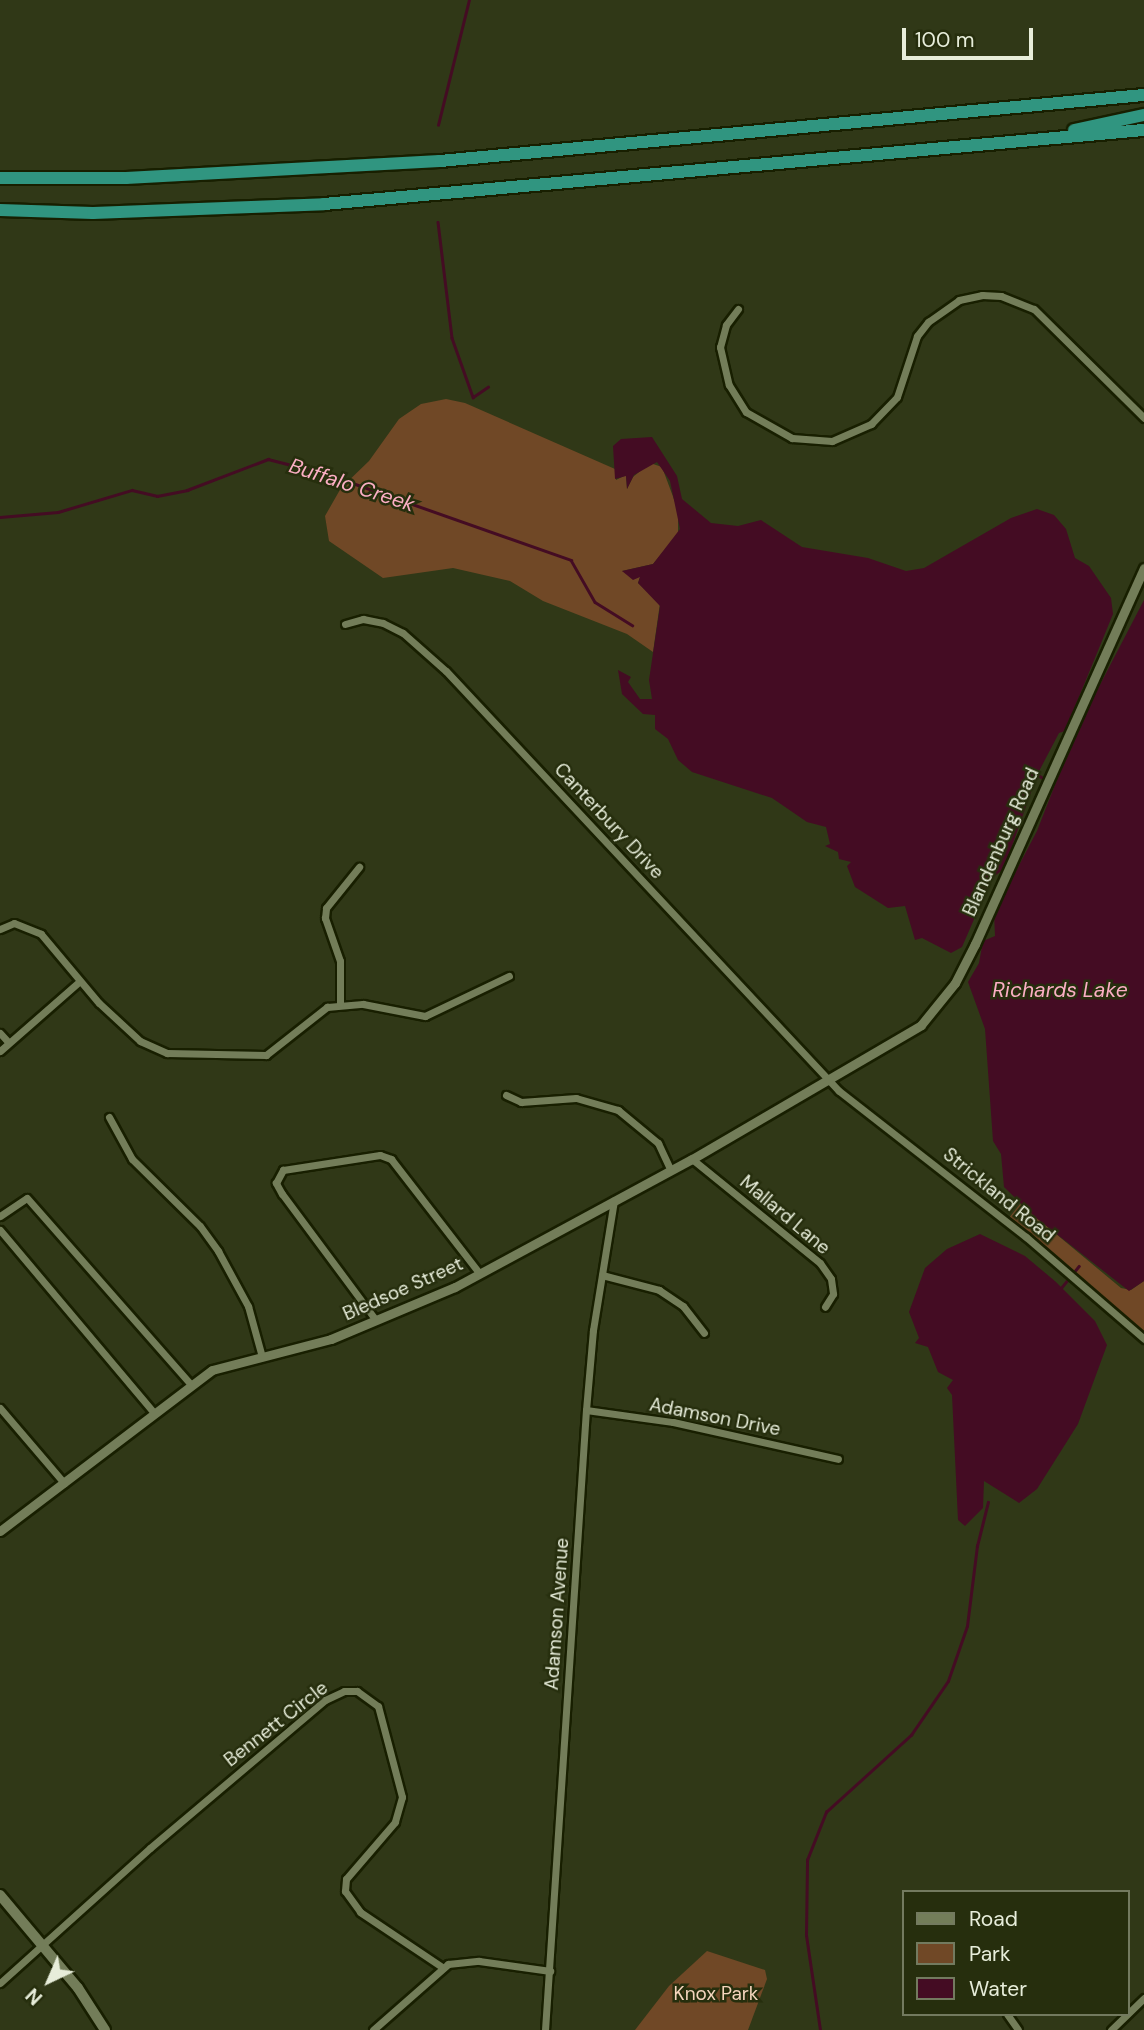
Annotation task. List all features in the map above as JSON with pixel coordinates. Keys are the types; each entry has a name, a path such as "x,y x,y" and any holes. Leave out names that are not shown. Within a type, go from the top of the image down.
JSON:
{"highway":[{"path":"0,178 126,178 440,160 1144,95"},
{"path":"1026,141 1144,115"},
{"path":"0,210 93,214 324,204 1144,130"}],"main road":[{"path":"0,1895 42,1943 105,2030"}],"street":[{"path":"738,309 726,325 720,347 729,385 746,412 792,438 832,441 871,424 897,397 917,336 929,322 959,300 982,295 1001,296 1034,309 1144,418"},
{"name":"Blandenburg Road","path":"830,1080 921,1025 955,983 1144,568"},
{"name":"Canterbury Drive","path":"345,624 363,619 383,623 404,634 446,671 830,1080"},
{"path":"340,1003 340,961 325,918 331,898 359,867"},
{"path":"0,929 14,923 41,934 80,981 140,1041 167,1053 252,1058 266,1055 312,1016 340,1003 425,1016 509,976"},
{"path":"0,1051 80,981"},
{"path":"0,1033 9,1043"},
{"name":"Bledsoe Street","path":"0,1531 212,1370 328,1340 480,1274 692,1159 830,1080"},
{"name":"Strickland Road","path":"830,1080 1056,1262 1144,1339"},
{"path":"506,1096 521,1102 576,1098 618,1110 658,1143 670,1169"},
{"path":"109,1117 132,1159 200,1226 218,1251 248,1306 262,1357"},
{"path":"375,1319 282,1194 276,1183 284,1170 380,1155 390,1159 480,1274"},
{"name":"Mallard Lane","path":"692,1159 820,1263 831,1279 832,1293 824,1307"},
{"path":"0,1216 27,1198 191,1385"},
{"name":"Adamson Avenue","path":"545,2030 586,1410 614,1200"},
{"path":"0,1230 154,1413"},
{"path":"602,1275 659,1290 683,1306 704,1333"},
{"path":"0,1409 64,1483"},
{"name":"Adamson Drive","path":"586,1410 673,1422 838,1459"},
{"name":"Bennett Circle","path":"42,1943 325,1700 344,1691 357,1691 378,1706 402,1797 394,1822 346,1878 345,1891 360,1912 442,1967"},
{"path":"0,1983 42,1943"},
{"path":"373,2030 442,1967 479,1961 550,1970"},
{"path":"1130,2012 1144,1998"},
{"path":"1111,2030 1125,2016"}],"green space":[{"path":"446,399 465,403 615,469 616,480 626,475 627,489 633,477 650,463 662,467 678,510 678,534 653,564 622,571 640,577 638,583 660,603 653,652 627,634 543,601 510,581 453,568 383,578 329,541 325,516 341,488 369,461 399,419 421,404"},
{"path":"1020,1204 1121,1288 1131,1290 1144,1281 1144,1335 1009,1218"},
{"name":"Knox Park","path":"707,1951 765,1970 767,1979 748,2030 635,2030 669,1986"}],"water":[{"path":"652,437 677,476 682,499 711,523 738,526 761,520 802,547 868,558 906,571 924,568 1011,518 1037,509 1054,515 1066,529 1075,558 1089,566 1111,598 1113,614 1065,731 1059,733 1037,775 1004,869 992,878 962,947 951,953 922,938 915,940 905,906 888,908 855,887 847,866 851,862 839,859 838,852 825,846 830,844 826,827 807,822 772,798 692,772 678,760 668,739 655,729 655,715 643,714 622,694 618,670 631,677 628,682 640,699 652,699 649,680 660,606 638,583 640,577 633,580 622,571 653,564 680,529 670,481 657,462 634,475 627,489 626,476 615,479 613,446 621,439"},
{"name":"Richards Lake","path":"1144,600 1144,1281 1129,1291 1035,1217 1004,1187 1001,1154 993,1141 985,1029 968,982 979,963 983,941 995,936 994,913 1037,831 1076,731"},
{"path":"980,1234 1025,1256 1056,1282 1095,1321 1107,1345 1078,1424 1037,1489 1019,1503 984,1481 983,1508 965,1526 958,1520 952,1395 947,1388 953,1380 938,1372 928,1347 915,1343 919,1338 909,1312 925,1268 947,1249"}],"waterway":[{"path":"438,125 469,0"},
{"path":"438,222 452,338 473,397 488,387"},
{"name":"Buffalo Creek","path":"0,517 58,512 132,490 157,496 187,490 268,459 327,474 571,560 595,602 632,625"},
{"name":"Buffalo Creek","path":"1037,774 1046,780"},
{"path":"1061,1288 1079,1266"},
{"path":"820,2030 806,1935 807,1860 826,1812 911,1735 948,1681 967,1626 977,1546 988,1502"}]}
